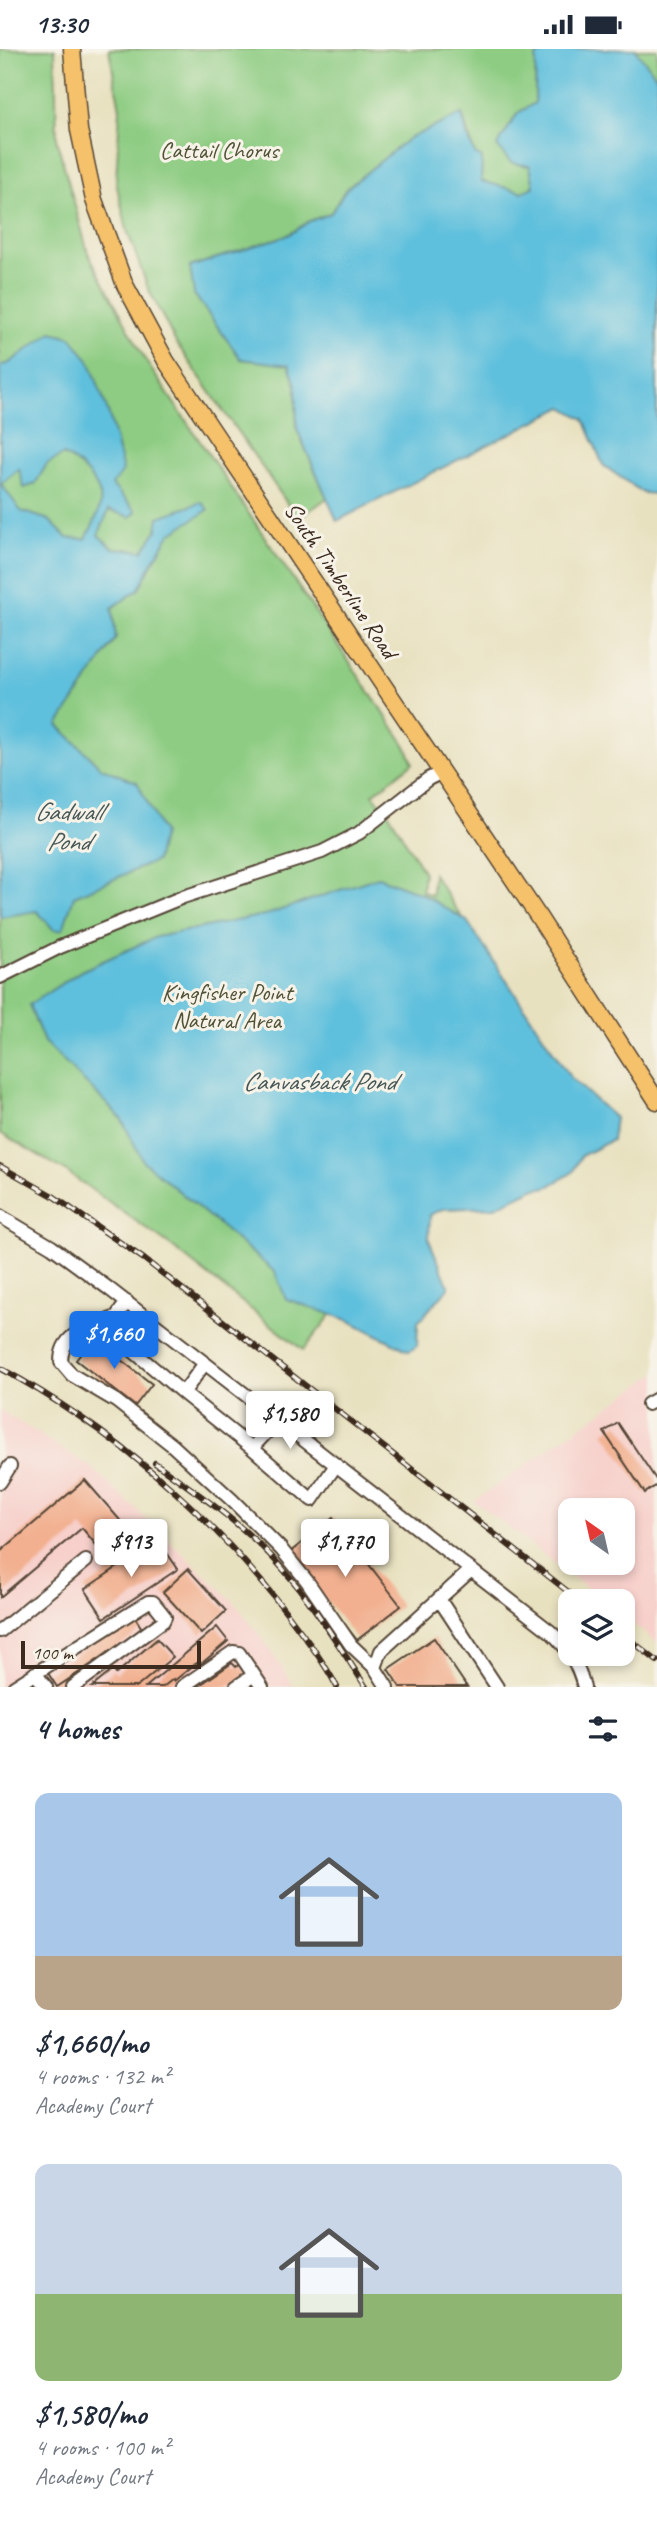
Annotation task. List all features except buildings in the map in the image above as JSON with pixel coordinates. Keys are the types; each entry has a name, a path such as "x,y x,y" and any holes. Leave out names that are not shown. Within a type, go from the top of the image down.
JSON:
{"main road":[{"name":"South Timberline Road","path":"72,49 79,130 94,200 125,285 166,361 442,772 657,1101"}],"street":[{"path":"0,977 60,947 183,897 322,852 359,833 428,779 442,772"},
{"path":"0,1216 52,1247 127,1302 565,1645 579,1669 584,1687"},
{"path":"127,1302 116,1317 68,1338 61,1349 61,1362 72,1375 116,1401 172,1444 233,1501 281,1549 351,1645 375,1668 387,1687"},
{"path":"116,1317 119,1339 312,1500 336,1465"},
{"path":"183,1392 205,1363"},
{"path":"252,1448 278,1420"},
{"path":"0,1482 10,1466"},
{"path":"0,1631 86,1561"},
{"path":"375,1668 381,1651 471,1570"},
{"path":"439,1599 497,1687"},
{"path":"14,1687 148,1602 153,1602 165,1617 163,1621 73,1687"},
{"path":"182,1687 233,1652 239,1653 262,1687"},
{"path":"36,1673 46,1687"},
{"path":"236,1687 254,1675"}],"shaded area":[{"path":"657,1373 657,1643 635,1626 635,1589 588,1589 570,1575 635,1575 635,1498 558,1498 558,1566 474,1501"},
{"path":"0,1410 91,1467 234,1602 267,1645 294,1687 0,1687"}],"green space":[{"name":"Kingfisher Point Natural Area","path":"0,49 55,49 57,141 88,253 147,363 406,746 413,763 373,794 392,818 424,873 422,891 432,896 433,874 593,1115 424,1198 303,1350 171,1246 64,1170 0,1133"},
{"name":"Cattail Chorus","path":"109,49 547,49 536,57 535,103 518,113 497,146 530,166 534,187 522,192 481,182 482,158 475,155 462,114 346,189 331,213 310,221 288,235 190,267 289,364 296,385 297,429 327,498 298,519 175,341 148,288 127,230 116,182 120,109"},
{"path":"635,49 657,49 657,77"}],"water":[{"path":"547,49 635,49 657,77 657,494 643,493 603,465 584,419 563,407 337,521 297,429 296,385 289,365 241,359 194,294 190,267 288,235 310,221 331,213 346,189 408,139 462,114 475,154 482,158 481,181 522,192 534,187 530,166 511,163 497,146 518,113 535,103 536,57"},
{"name":"Gadwall Pond","path":"52,332 71,337 90,362 110,418 123,471 112,485 136,511 131,517 109,510 98,535 113,548 143,551 157,530 159,517 202,502 208,510 170,534 139,589 112,608 116,638 58,725 101,768 137,782 163,833 156,861 74,896 63,929 54,930 37,911 0,917 0,366 9,363","holes":["63,455 91,478 100,496 98,512 86,539 67,538 49,520 21,511 1,484 19,469 24,488 35,484 47,464"]},
{"name":"Canvasback Pond","path":"378,877 422,894 467,921 571,1078 615,1118 612,1140 581,1156 573,1172 548,1187 533,1189 495,1207 443,1209 430,1215 429,1240 449,1287 418,1322 417,1346 409,1351 348,1320 286,1299 275,1272 143,1161 121,1118 44,1042 29,1005 81,971 156,937 269,914"}],"railway":[{"path":"0,1166 53,1196 144,1259 565,1589"},
{"path":"0,1368 81,1417 156,1475 191,1507 256,1575 286,1612 337,1687"},
{"path":"155,1463 228,1517 262,1547 312,1606 366,1687"},
{"path":"635,1644 657,1661"}]}
